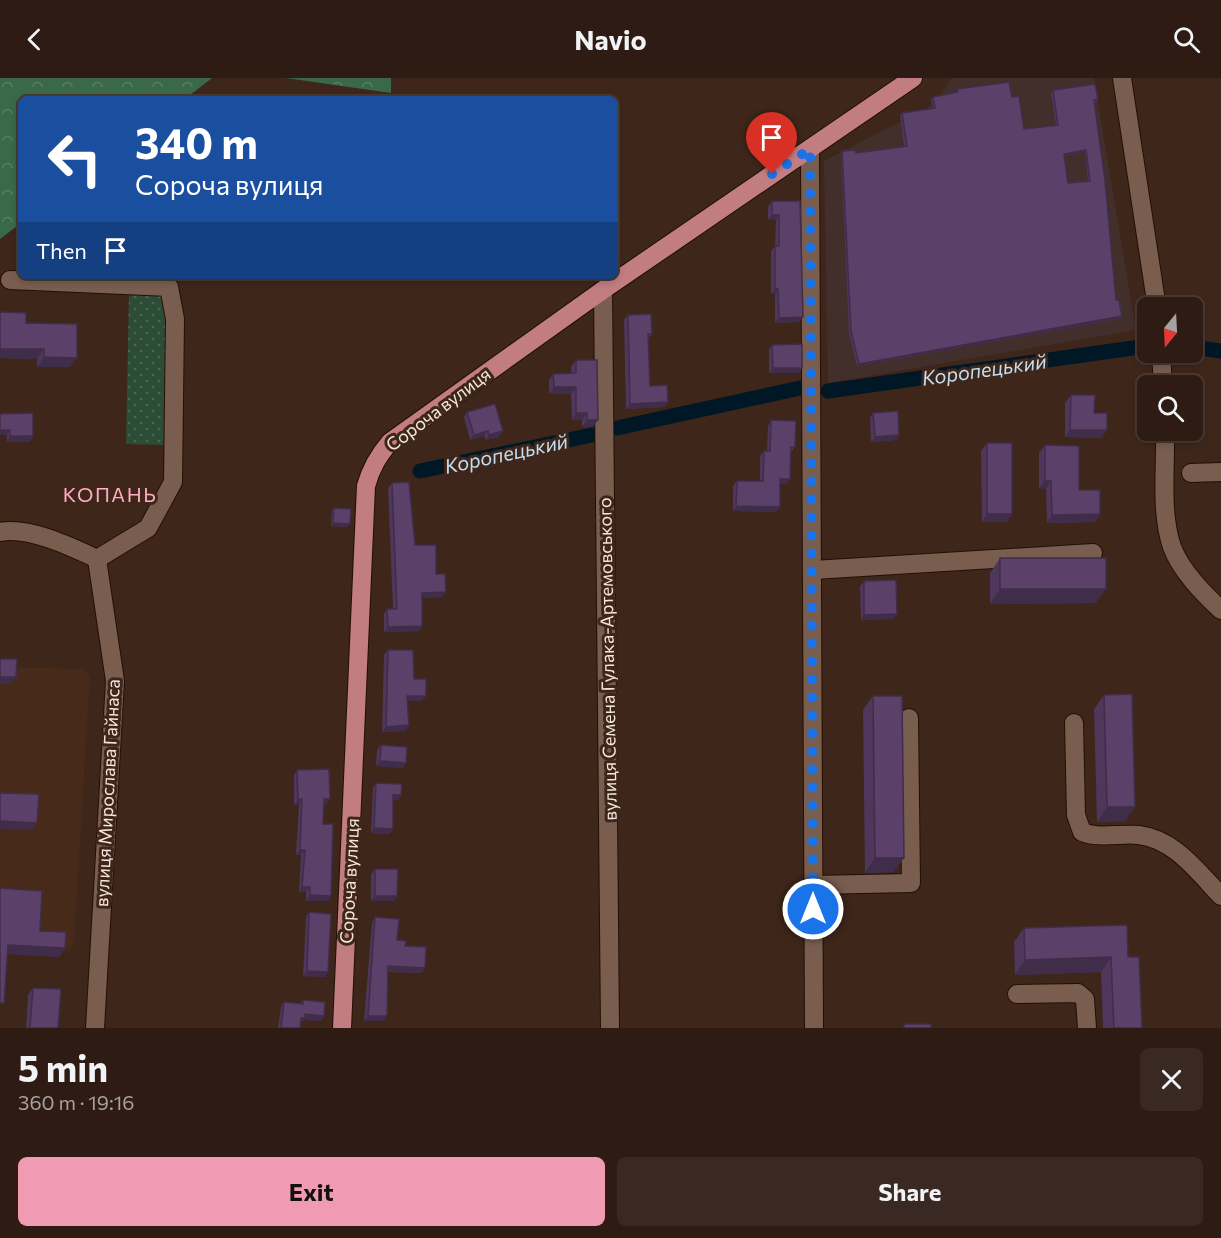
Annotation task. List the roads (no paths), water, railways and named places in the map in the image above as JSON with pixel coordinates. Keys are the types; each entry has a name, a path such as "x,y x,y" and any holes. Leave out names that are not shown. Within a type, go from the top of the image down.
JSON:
{"main road":[{"name":"Сороча вулиця","path":"342,1028 366,486 370,469 390,442 603,290 914,78"}],"street":[{"path":"1122,78 1155,297"},
{"path":"810,149 814,1028"},
{"path":"0,532 9,530 60,542 97,559 148,528 173,482 175,320 169,287 10,280"},
{"name":"вулиця Семена Гулака-Артемовського","path":"603,290 610,1028"},
{"path":"1165,441 1167,521 1173,550 1191,579 1221,610"},
{"path":"1191,473 1221,472"},
{"path":"813,570 1093,553"},
{"name":"вулиця Мирослава Гайнаса","path":"95,1028 115,681 97,559"},
{"path":"813,885 911,883 909,718"},
{"path":"1074,723 1076,815 1082,832 1090,835 1138,835 1152,838 1186,858 1221,896"},
{"path":"1017,994 1078,993 1085,999 1087,1028"}],"waterway":[{"name":"Коропецький","path":"828,391 1137,347"},
{"name":"Коропецький","path":"1203,349 1221,351"},
{"name":"Коропецький","path":"617,428 800,388"},
{"name":"Коропецький","path":"420,471 592,435"}],"district":[{"name":"КОПАНЬ","path":"110,494"}]}
